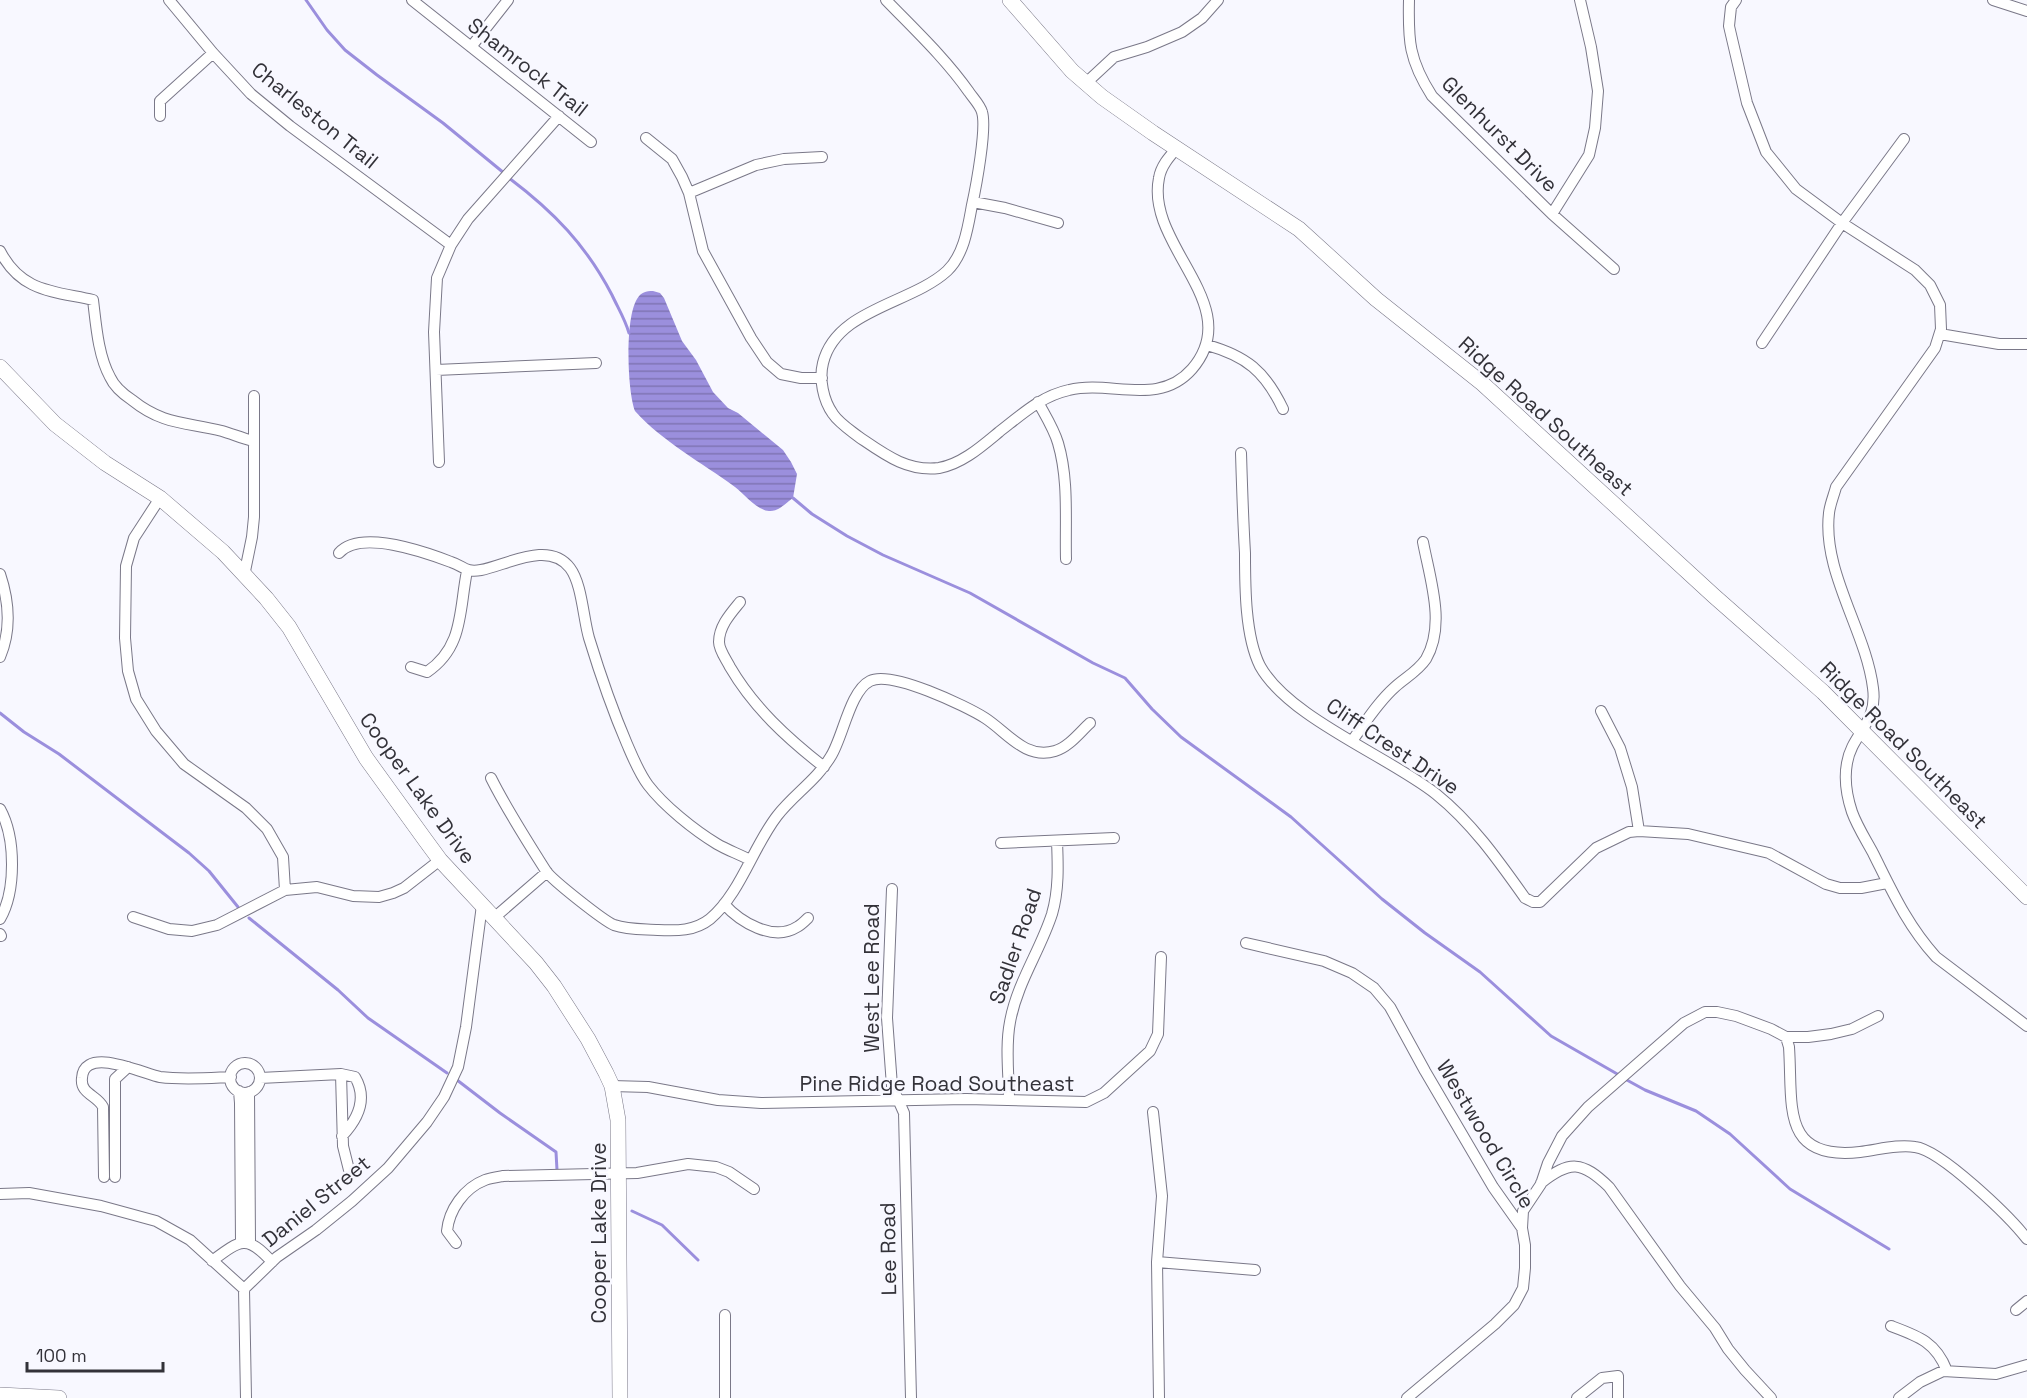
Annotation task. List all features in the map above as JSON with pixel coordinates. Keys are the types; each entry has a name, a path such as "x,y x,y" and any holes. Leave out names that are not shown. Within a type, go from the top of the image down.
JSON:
{"street":[{"name":"Charleston Trail","path":"169,0 213,54 251,94 290,126 451,245"},
{"name":"Shamrock Trail","path":"412,0 591,142"},
{"path":"471,47 508,0"},
{"path":"886,0 956,74 982,112 982,134 973,202 956,261 947,271 927,284 850,324 831,343 823,363 822,378 827,404 834,415 843,425 888,458 914,467 941,467 954,463 983,445 1038,402 1059,392 1086,387 1158,390 1171,386 1192,369 1206,345 1209,331 1207,313 1200,293 1166,230 1158,205 1159,178 1165,163 1177,148"},
{"name":"Ridge Road Southeast","path":"1010,0 1065,63 1118,110 1299,229 1376,299 1483,384 1714,596 1823,692 2027,897"},
{"path":"1086,83 1114,57 1147,48 1182,32 1202,18 1218,0"},
{"name":"Glenhurst Drive","path":"1409,0 1408,32 1411,54 1419,75 1432,96 1552,214 1614,269"},
{"path":"1552,214 1589,155 1595,128 1598,91 1580,0"},
{"path":"1736,0 1731,7 1729,26 1747,103 1766,152 1796,189 1842,223 1915,270 1930,285 1940,305 1941,329 1935,348 1836,487 1829,512 1829,535 1834,562 1873,687 1872,714 1850,751 1846,783 1852,812 1898,905 1925,945 1936,957 2027,1026"},
{"path":"1993,0 2027,11"},
{"path":"160,116 160,101 213,54"},
{"path":"439,462 434,332 437,278 451,245 468,219 559,116"},
{"path":"646,138 672,159 689,193 703,251 751,338 767,362 781,374 801,378 822,378"},
{"path":"1762,343 1842,223 1904,139"},
{"path":"689,193 756,165 784,159 822,157"},
{"path":"973,202 1005,208 1058,223"},
{"path":"0,251 17,273 37,288 93,300 102,350 110,376 123,393 143,409 158,418 221,431 253,441"},
{"path":"1940,334 1999,344 2027,344"},
{"path":"1206,345 1229,351 1245,359 1263,375 1283,409"},
{"path":"436,370 596,363"},
{"name":"Cooper Lake Drive","path":"0,367 33,403 71,438 160,498 223,552 266,598 289,627 366,758 440,860 495,917 554,986 601,1061 612,1086 618,1120 620,1398"},
{"path":"244,576 253,527 254,396"},
{"path":"1038,402 1058,441 1062,458 1065,483 1065,559"},
{"name":"Cliff Crest Drive","path":"1241,453 1246,596 1251,635 1260,665 1278,688 1298,705 1436,794 1488,846 1525,898 1533,902 1540,902 1596,848 1629,832 1639,831 1688,834 1769,853 1826,884 1840,888 1861,888 1887,883"},
{"path":"160,498 134,538 126,566 124,638 128,671 136,699 156,731 184,764 246,808 267,829 283,857 285,890"},
{"path":"1352,741 1395,687 1425,661 1431,647 1436,624 1434,598 1423,542"},
{"path":"339,554 344,548 357,544 388,544 406,547 454,563 467,571 480,570 533,555 546,554 562,559 575,576 599,675 635,762 648,784 690,825 718,845 750,860"},
{"path":"411,667 427,672 441,663 450,650 458,625 467,571"},
{"path":"0,574 6,599 7,620 6,641 0,657"},
{"path":"740,602 723,624 719,642 722,652 734,674 779,731 824,768"},
{"path":"491,778 510,814 547,872 601,917 613,924 629,928 687,929 708,920 724,904 778,814 824,768 843,731 854,700 864,686 877,679 906,684 955,703 983,717 1022,747 1036,752 1056,751 1070,743 1090,723"},
{"path":"1601,711 1620,748 1632,787 1639,831"},
{"path":"0,809 8,829 11,881 5,909 0,920"},
{"path":"1001,843 1114,838"},
{"name":"Sadler Road","path":"1009,1100 1010,1022 1023,978 1052,914 1057,882 1057,841"},
{"path":"133,917 170,929 192,931 217,925 285,890 317,888 353,896 379,897 404,888 440,860"},
{"path":"495,917 547,872"},
{"name":"West Lee Road","path":"892,889 887,1018 892,1086 898,1101"},
{"path":"724,904 744,923 772,932 796,928 808,918"},
{"name":"Daniel Street","path":"244,1289 272,1262 352,1201 388,1168 427,1122 444,1097 458,1067 466,1028 482,905"},
{"name":"Westwood Circle","path":"1246,943 1324,961 1352,973 1374,988 1390,1007 1430,1081 1493,1187 1522,1228 1525,1245 1523,1288 1514,1305 1495,1324 1407,1398"},
{"name":"Pine Ridge Road Southeast","path":"612,1086 648,1088 718,1100 761,1103 966,1099 1086,1102 1104,1093 1150,1051 1158,1034 1161,957"},
{"path":"1522,1228 1523,1211 1540,1184 1562,1136 1588,1107 1684,1023 1705,1012 1717,1012 1761,1024 1786,1037 1831,1034 1852,1029 1878,1016"},
{"path":"1786,1037 1789,1047 1794,1122 1804,1140 1818,1150 1831,1154 1917,1146 1963,1175 2017,1226 2027,1239"},
{"path":"128,1067 115,1079 110,1177 103,1107 84,1089 82,1077 84,1069 97,1063 113,1062 160,1077 231,1077"},
{"path":"244,1092 233,1086 231,1077 235,1067 247,1063 255,1068 260,1078"},
{"path":"260,1078 341,1074 355,1077 360,1100 359,1113 342,1136"},
{"path":"341,1074 342,1136 345,1160 349,1170"},
{"path":"246,1243 240,1103 244,1092 256,1087 260,1078"},
{"name":"Lee Road","path":"898,1101 904,1113 911,1398"},
{"path":"1153,1112 1162,1196 1157,1262 1159,1398"},
{"path":"456,1243 447,1231 448,1220 456,1204 471,1188 484,1180 503,1176 650,1172 688,1164 704,1165 729,1172 754,1189"},
{"path":"1540,1184 1558,1169 1572,1166 1584,1168 1596,1175 1609,1187 1680,1286 1715,1328 1728,1349 1772,1398"},
{"path":"0,1194 29,1193 101,1206 156,1221 189,1240 244,1289 246,1398"},
{"path":"212,1261 229,1248 246,1243 261,1249 272,1262"},
{"path":"1157,1262 1255,1269"},
{"path":"2016,1310 2027,1300"},
{"path":"725,1315 725,1398"},
{"path":"1891,1326 1919,1336 1941,1356 1947,1371"},
{"path":"1899,1398 1934,1374 1947,1371 1996,1374 2027,1365"},
{"path":"1577,1398 1602,1378 1618,1376 1618,1398"},
{"path":"0,1395 59,1398"}],"shaded area":[{"path":"644,292 660,293 664,298 682,341 696,360 713,392 728,408 738,413 783,450 791,462 797,474 793,498 779,509 769,511 755,505 735,487 670,442 635,411 630,387 628,354 630,322 633,308 639,297"}],"waterway":[{"path":"306,0 327,30 345,50 443,123 504,173"},
{"path":"509,178 555,217 580,245 602,277 629,333"},
{"path":"793,498 812,514 847,536 883,555 970,593 1093,663 1125,678 1181,737 1291,817 1382,899 1480,972 1551,1036 1619,1075"},
{"path":"0,713 24,732 59,754 189,853 209,871 238,907"},
{"path":"249,918 338,990 368,1018 447,1073"},
{"path":"1625,1079 1645,1090 1696,1111 1730,1134 1790,1189 1889,1249"},
{"path":"457,1080 556,1152 557,1170"},
{"path":"632,1211 662,1225 698,1260"}]}
